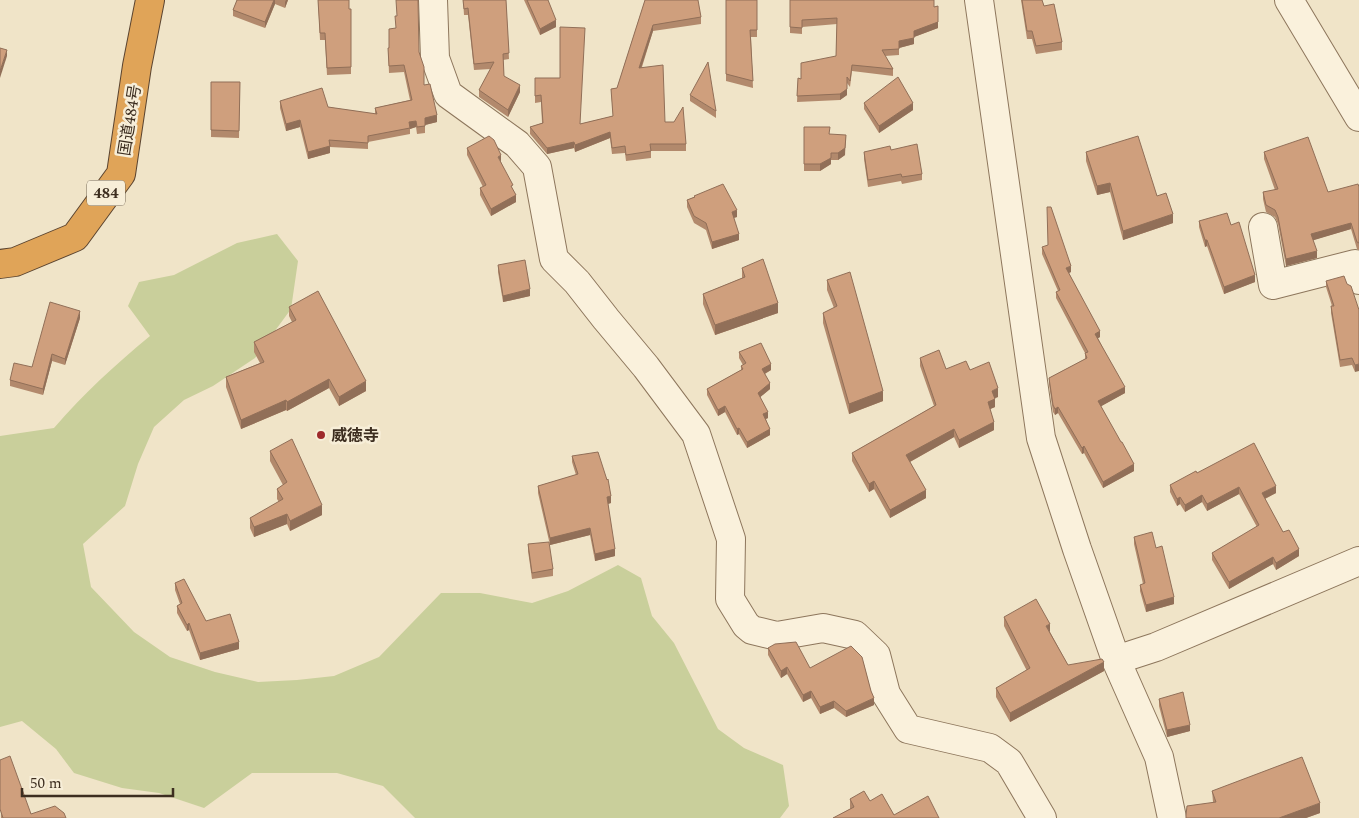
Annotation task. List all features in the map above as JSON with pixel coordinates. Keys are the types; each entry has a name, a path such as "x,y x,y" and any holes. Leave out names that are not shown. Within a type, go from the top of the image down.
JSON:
{"highway":[{"name":"国道484号","path":"0,264 15,262 75,237 121,174 150,0"}],"street":[{"path":"433,0 435,58 448,94 517,144 537,167 554,259 577,282 646,367 696,434 731,539 730,598 746,625 752,630 777,636 823,628 855,635 876,655 886,694 908,729 990,748 1009,762 1042,818"},
{"path":"979,0 1041,438 1116,660 1158,757 1172,818"},
{"path":"1289,0 1359,117"},
{"path":"1263,227 1273,285 1354,264 1359,280"},
{"path":"1116,660 1156,647 1359,561"}],"green space":[{"path":"277,234 298,261 291,309 255,358 213,386 184,400 154,427 138,464 125,506 83,544 91,587 134,632 170,657 215,672 258,682 334,676 379,657 441,593 480,593 532,603 568,591 618,565 641,578 652,616 674,643 718,729 744,748 783,765 789,806 780,818 415,818 383,786 337,773 252,773 204,808 159,793 122,788 74,773 56,749 22,721 0,727 0,436 54,428 100,380 150,336 128,306 139,282 174,275 237,243"}],"building":[{"path":"237,0 274,0 265,22 233,10"},
{"path":"318,0 349,0 349,9 351,9 351,67 327,68 325,33 320,33"},
{"path":"396,0 418,0 419,52 424,67 424,85 430,84 437,115 425,118 425,126 417,127 416,121 409,122 410,128 368,136 368,143 329,140 330,146 308,152 300,120 286,124 280,101 322,88 328,107 377,114 375,108 412,100 404,65 389,66 389,29 396,28"},
{"path":"463,0 506,0 509,53 503,54 504,76 520,85 508,110 479,90 494,62 474,64 468,8 464,9"},
{"path":"527,0 548,0 556,20 540,29"},
{"path":"645,0 698,0 701,17 653,25 639,68 663,65 665,122 674,122 683,107 686,144 650,144 651,151 626,155 625,146 612,148 610,132 575,145 574,142 547,148 530,127 543,123 541,95 535,96 535,78 560,78 560,27 585,28 580,124 613,116 611,89 617,88"},
{"path":"726,0 757,0 757,30 750,30 753,81 726,74"},
{"path":"790,0 934,0 934,7 938,6 938,22 914,31 914,38 899,41 899,49 882,50 893,69 852,65 850,81 847,77 847,89 840,94 797,96 798,78 801,79 801,63 836,56 837,18 802,20 802,28 790,27"},
{"path":"1022,0 1042,0 1044,6 1054,4 1062,42 1036,46 1032,31 1027,31"},
{"path":"0,48 7,50 0,71"},
{"path":"708,62 716,111 690,95"},
{"path":"898,77 913,103 879,126 864,103"},
{"path":"211,82 240,82 239,131 211,130"},
{"path":"804,127 830,127 829,134 846,135 845,148 838,153 831,153 831,158 820,164 804,164"},
{"path":"489,136 494,140 501,155 498,157 513,185 511,186 516,195 491,209 480,188 486,185 467,148"},
{"path":"1138,136 1157,196 1166,193 1173,214 1123,231 1110,183 1097,186 1086,152"},
{"path":"1308,137 1328,192 1358,184 1359,243 1351,223 1311,234 1317,251 1286,259 1278,217 1275,210 1266,205 1263,192 1278,189 1264,152"},
{"path":"917,144 922,174 902,177 901,174 868,180 864,152 890,146 891,150"},
{"path":"723,184 737,210 732,212 739,234 712,242 706,223 694,216 687,200"},
{"path":"1047,207 1051,207 1071,266 1066,268 1100,331 1095,334 1125,387 1098,401 1134,464 1103,482 1084,446 1082,448 1058,407 1055,409 1053,405 1049,378 1087,358 1085,353 1088,352 1056,292 1060,290 1042,247 1048,245"},
{"path":"1227,213 1231,225 1239,222 1255,275 1224,287 1199,221"},
{"path":"763,259 778,303 715,325 703,294 745,277 742,268"},
{"path":"525,260 530,289 503,296 498,265"},
{"path":"850,272 883,391 849,404 823,313 837,306 827,280"},
{"path":"1344,276 1347,284 1351,286 1359,310 1359,364 1355,365 1352,358 1340,360 1331,306 1334,306 1326,281"},
{"path":"318,291 366,381 339,397 329,379 287,402 286,400 241,420 226,377 264,362 254,342 296,320 289,307"},
{"path":"50,302 80,311 65,359 52,354 43,389 10,380 14,363 32,367"},
{"path":"761,343 771,364 762,369 770,383 758,393 768,412 763,414 770,429 747,442 739,428 737,429 725,406 718,410 707,389 743,369 741,366 746,363 739,352"},
{"path":"939,350 946,369 966,361 970,370 989,362 998,388 992,391 995,399 988,402 994,422 959,440 954,429 906,455 926,490 890,510 874,481 869,484 852,453 936,405 920,358"},
{"path":"292,439 322,505 290,521 287,514 254,527 250,518 283,499 277,489 287,482 270,451"},
{"path":"1254,443 1276,486 1262,493 1283,532 1289,530 1299,549 1276,563 1273,557 1229,582 1212,553 1259,525 1239,487 1207,504 1202,495 1185,505 1180,497 1177,499 1170,485"},
{"path":"598,452 608,479 611,496 607,497 615,549 595,554 590,528 550,538 538,486 578,474 572,456"},
{"path":"1152,532 1156,548 1162,546 1174,597 1146,605 1140,585 1145,583 1134,537"},
{"path":"549,542 553,569 532,573 528,544"},
{"path":"184,579 206,621 230,614 239,642 200,653 189,623 187,625 177,606 182,603 175,583"},
{"path":"1036,599 1050,624 1046,626 1068,665 1102,659 1104,662 1010,713 996,688 1030,668 1004,617"},
{"path":"796,642 810,668 851,646 862,657 874,698 846,711 834,701 820,707 811,691 803,695 787,667 781,671 768,648 775,644"},
{"path":"1183,692 1190,725 1167,730 1159,699"},
{"path":"10,756 31,814 55,806 64,813 66,818 3,818 0,809 0,760"},
{"path":"1302,757 1320,803 1279,818 1186,818 1187,806 1216,802 1212,791"},
{"path":"864,791 870,801 882,794 894,815 928,796 939,818 833,818 854,807 850,799"}],"place":[{"name":"威徳寺","path":"321,435"}]}
